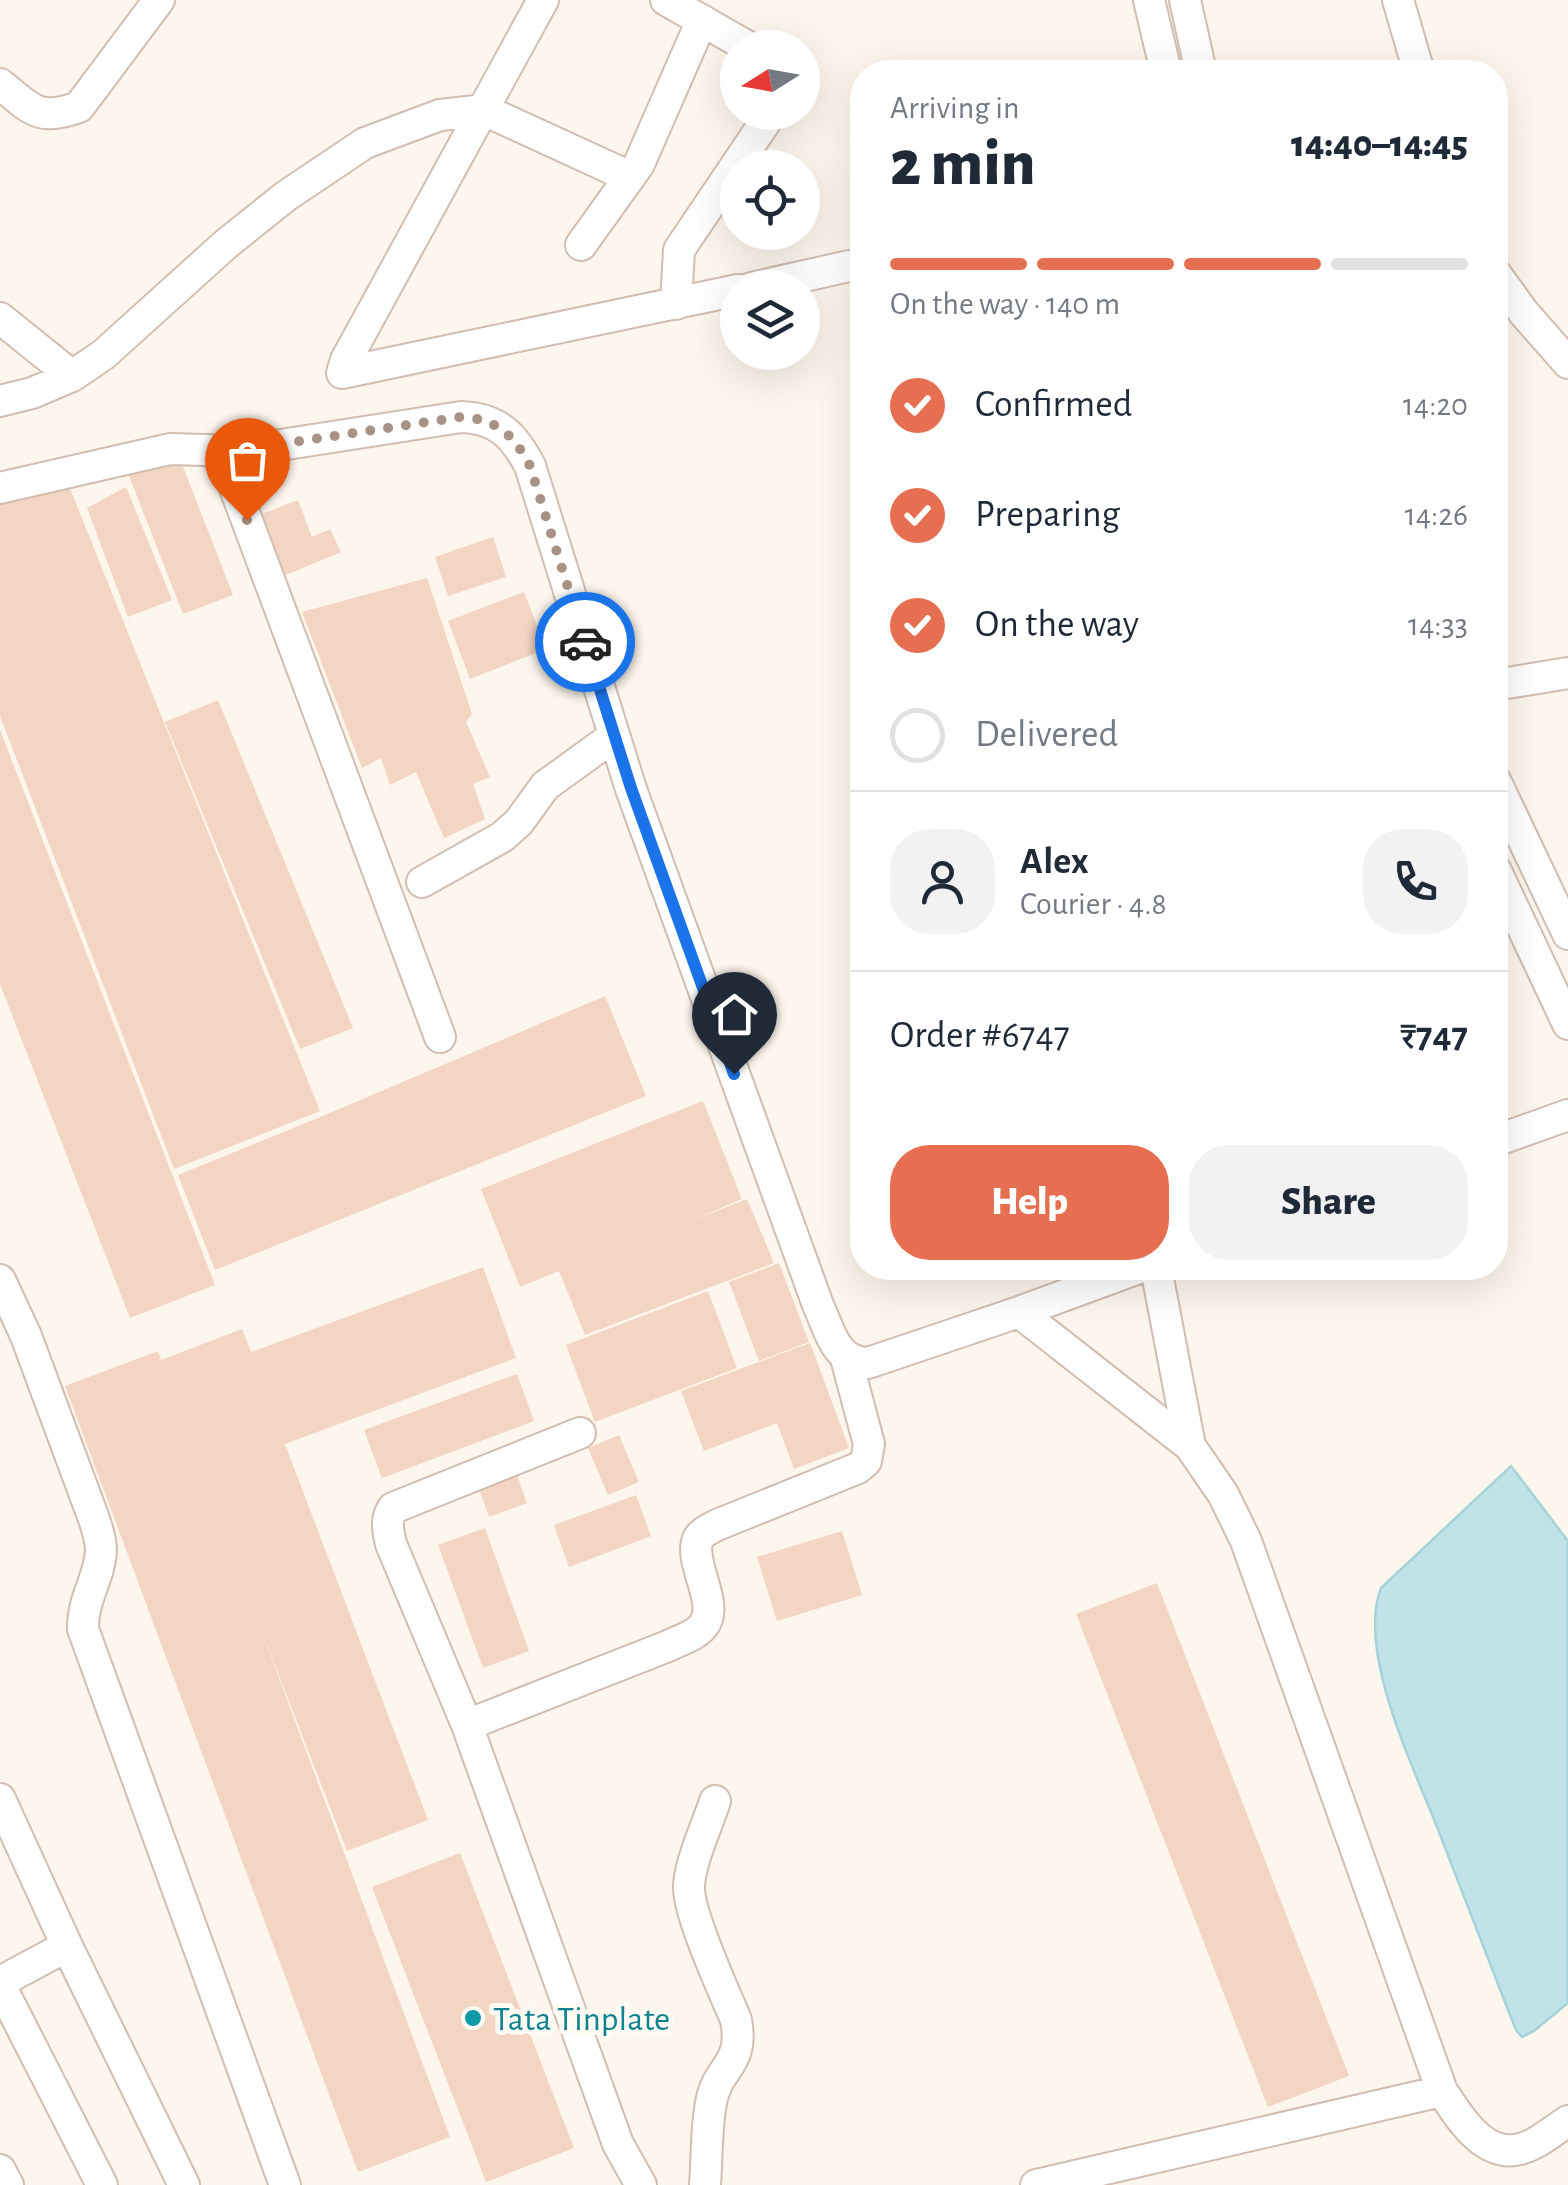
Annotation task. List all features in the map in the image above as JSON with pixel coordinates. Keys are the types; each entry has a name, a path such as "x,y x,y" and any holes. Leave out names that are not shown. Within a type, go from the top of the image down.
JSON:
{"street":[{"path":"0,84 37,114 62,113 79,106 158,0"},
{"path":"543,0 342,373 720,294"},
{"path":"666,0 720,30"},
{"path":"1150,0 1163,60"},
{"path":"1185,0 1198,60"},
{"path":"1398,0 1416,60"},
{"path":"581,245 639,164 702,20"},
{"path":"0,401 72,376 103,355 226,244 286,196 366,144 440,115 484,110 630,177"},
{"path":"676,304 679,250 760,130"},
{"path":"820,273 850,266"},
{"path":"1508,291 1568,364"},
{"path":"0,318 72,376"},
{"path":"0,488 170,449 227,452 461,417 482,418 504,430 520,446 530,466 638,806 818,1305 838,1350 856,1363 868,1363 1106,1280"},
{"path":"227,452 233,483 440,1037"},
{"path":"1508,683 1568,673"},
{"path":"422,882 502,836 518,822 545,786 614,736"},
{"path":"1508,807 1568,934"},
{"path":"1508,896 1568,1024"},
{"path":"1508,1136 1568,1115"},
{"path":"0,1280 26,1336 100,1543 98,1570 82,1613 83,1629 285,2185"},
{"path":"1158,1280 1190,1446"},
{"path":"1019,1312 1190,1446 1223,1494 1246,1541 1442,2092 1463,2122 1482,2141 1496,2148 1514,2150 1532,2145 1568,2121"},
{"path":"467,1725 668,1646 702,1627 708,1618 708,1608 697,1554 700,1536 717,1525 866,1462 869,1444 846,1358"},
{"path":"580,1433 409,1500 393,1508 388,1515 388,1529 467,1725 618,2144 641,2185"},
{"path":"0,1799 184,2185"},
{"path":"704,2185 711,2103 715,2088 736,2054 739,2038 736,2020 692,1910 688,1888 715,1801"},
{"path":"67,1946 0,1984 102,2185"},
{"path":"1036,2185 1442,2092"},
{"path":"0,2170 8,2185"}],"water":[{"path":"1511,1466 1568,1541 1568,2003 1522,2037 1392,1711 1376,1644 1375,1614 1381,1588"}],"building":[{"path":"178,454 233,595 183,614 128,473"},
{"path":"65,476 320,1111 174,1169 0,716 0,501"},
{"path":"126,487 172,600 128,617 87,508"},
{"path":"298,500 312,537 330,529 341,552 281,577 259,515"},
{"path":"493,537 506,577 448,596 435,557"},
{"path":"427,578 472,714 466,722 490,777 473,784 485,819 444,838 416,772 390,785 381,758 362,768 302,612"},
{"path":"524,592 546,649 470,679 448,621"},
{"path":"218,700 353,1028 300,1049 165,722"},
{"path":"0,730 215,1285 130,1318 0,984"},
{"path":"605,996 646,1096 215,1270 178,1175"},
{"path":"703,1101 742,1199 690,1221 747,1199 774,1263 585,1335 559,1271 520,1287 481,1189"},
{"path":"779,1263 809,1342 759,1361 729,1282"},
{"path":"483,1267 516,1358 285,1444 428,1820 347,1851 257,1619 450,2137 358,2172 65,1386 158,1351 161,1360 242,1329 251,1352"},
{"path":"708,1291 737,1368 595,1422 566,1345"},
{"path":"810,1343 849,1448 794,1469 777,1423 704,1451 681,1391"},
{"path":"517,1374 534,1421 382,1478 364,1430"},
{"path":"619,1435 639,1482 608,1495 588,1448"},
{"path":"516,1472 527,1503 489,1517 478,1486"},
{"path":"636,1495 651,1536 569,1567 554,1525"},
{"path":"485,1528 529,1651 483,1668 438,1545"},
{"path":"842,1531 862,1595 777,1621 757,1557"},
{"path":"1157,1583 1349,2076 1268,2107 1076,1614"},
{"name":"Tata Tinplate","path":"460,1853 574,2148 486,2182 372,1887"}],"way so far":[{"path":"247,520 227,452 461,417 482,418 504,430 520,446 530,466 585,642"}],"place":[{"name":"Tata Tinplate","path":"473,2018"}],"route":[{"path":"585,642 631,788 734,1074"}]}
